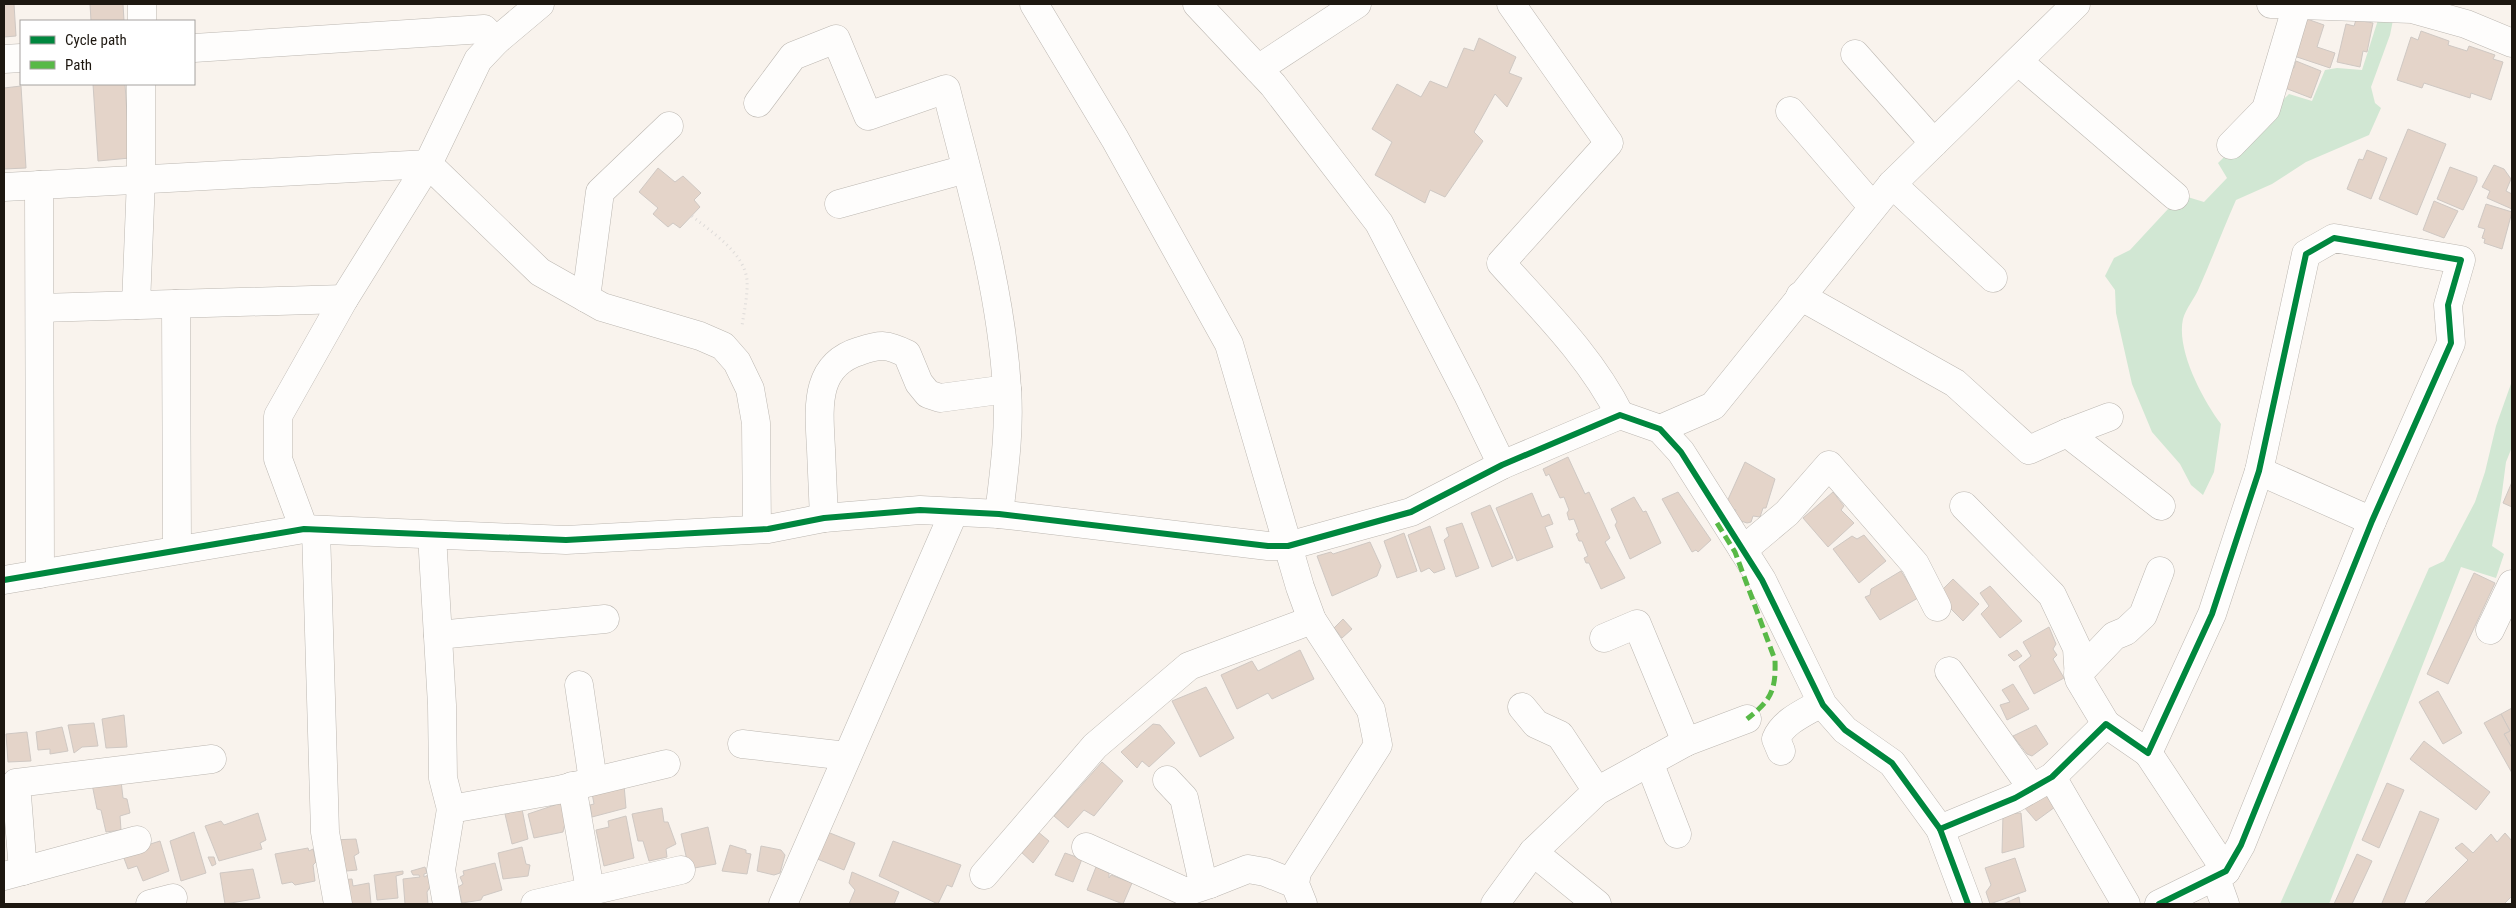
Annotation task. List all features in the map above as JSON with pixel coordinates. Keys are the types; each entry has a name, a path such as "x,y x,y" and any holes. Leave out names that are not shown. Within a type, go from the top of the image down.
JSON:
{"street":[{"path":"142,4 142,20"},
{"path":"338,904 325,832 310,530 278,458 278,416 344,299 428,164 478,60 496,41 540,4"},
{"path":"1034,4 1115,139 1229,344 1288,546 1312,620 1371,710 1378,745 1298,872 1299,894"},
{"path":"1197,4 1273,85 1379,223 1468,393 1502,465"},
{"path":"1258,69 1357,4"},
{"path":"1511,4 1609,143 1501,263 1572,343 1609,393 1620,415"},
{"path":"1660,429 1713,406 1872,206 1892,184 2019,62 2076,4"},
{"path":"2231,145 2266,109 2281,4 2447,11 2512,43"},
{"path":"195,48 484,28 496,41"},
{"path":"758,103 793,56 836,39 868,116 946,89 992,270 1007,389 1007,450 999,514"},
{"path":"1855,54 1934,143"},
{"path":"4,59 20,58"},
{"path":"2019,62 2175,196"},
{"path":"136,305 141,180 141,85"},
{"path":"1790,111 1872,206"},
{"path":"586,298 600,192 670,126"},
{"path":"4,187 428,164 540,272 602,307 700,336 723,346 737,362 750,389 756,423 757,529"},
{"path":"839,204 966,169"},
{"path":"1892,184 1993,278"},
{"path":"39,185 40,574"},
{"path":"2148,753 2212,614 2258,472 2306,254 2334,238 2461,260 2448,305 2451,344 2372,522 2241,846 2220,873 2159,904"},
{"path":"1800,296 1955,383 2029,450 2110,417"},
{"path":"40,308 344,299"},
{"path":"176,304 177,550"},
{"path":"824,518 819,404 824,383 834,365 846,355 882,344 896,348 907,354 919,383 928,394 940,398 1007,389"},
{"path":"4,580 177,550 310,530 566,540 757,529 824,518 920,510 999,514 1268,546 1288,546 1411,512 1502,465 1620,415 1660,429 1681,452 1762,580 1821,702 1845,730 1892,763 1940,829 1968,904"},
{"path":"2067,433 2162,506"},
{"path":"1743,550 1787,513 1829,465 1915,564 1937,607"},
{"path":"2258,472 2372,522"},
{"path":"1964,506 2052,595 2077,648 2079,679 2106,724 2148,753 2220,873 2225,904"},
{"path":"785,904 846,756 954,512"},
{"path":"432,535 438,635 442,778 451,809 441,870 448,904"},
{"path":"2078,674 2114,636 2126,631 2143,615 2160,571"},
{"path":"2490,630 2512,584"},
{"path":"438,635 605,619"},
{"path":"984,875 1095,746 1189,666 1312,620"},
{"path":"1604,638 1638,624 1686,742"},
{"path":"1949,671 2042,782 2126,904"},
{"path":"579,684 590,890"},
{"path":"1781,751 1776,738 1778,733 1788,723 1821,702"},
{"path":"1522,707 1536,724 1560,735 1597,791"},
{"path":"1495,904 1533,852 1597,791 1686,742 1747,720"},
{"path":"1940,829 2015,798 2042,782 2106,724"},
{"path":"742,744 846,756"},
{"path":"137,840 13,874 16,784 212,759"},
{"path":"1649,762 1677,834"},
{"path":"451,809 583,784 666,764"},
{"path":"1168,780 1184,798 1201,874 1210,884"},
{"path":"1086,847 1186,892 1248,869 1265,872 1299,894"},
{"path":"1533,852 1597,904"},
{"path":"534,904 681,870"}],"path":[{"path":"692,216 730,249 742,265 747,279 737,362"}],"green space":[{"path":"2378,20 2393,20 2390,35 2371,87 2375,103 2381,108 2369,135 2306,162 2272,184 2236,200 2199,288 2184,315 2182,331 2187,360 2206,402 2221,424 2214,472 2203,495 2191,485 2180,464 2152,432 2132,384 2116,313 2115,290 2105,276 2114,258 2130,250 2181,195 2204,202 2227,178 2218,163 2289,94 2312,101 2325,70 2337,68 2362,70"},
{"path":"2512,381 2512,447 2506,462 2492,546 2504,554 2496,578 2461,567 2329,904 2280,904 2429,568 2444,561 2475,502 2485,472 2496,426"}],"building":[{"path":"4,4 14,4 16,36 4,37"},
{"path":"90,4 123,4 124,20 91,20"},
{"path":"2307,19 2324,25 2317,47 2335,53 2330,68 2291,55"},
{"path":"2356,20 2373,23 2367,52 2363,51 2360,67 2337,62 2346,24 2354,26"},
{"path":"2421,31 2449,41 2448,45 2467,51 2469,46 2495,55 2493,59 2503,62 2491,100 2471,93 2470,98 2424,83 2422,88 2397,80 2411,37 2418,40"},
{"path":"1479,38 1516,57 1509,73 1522,78 1507,107 1495,94 1474,132 1483,141 1445,197 1430,190 1425,203 1375,175 1392,142 1372,129 1397,84 1421,97 1430,81 1447,88 1464,48 1474,51"},
{"path":"2296,61 2321,71 2311,98 2285,88 2290,67 2294,68"},
{"path":"93,85 125,85 130,158 98,161"},
{"path":"21,86 26,168 4,169 4,88"},
{"path":"2408,129 2446,144 2417,215 2379,199"},
{"path":"2367,150 2387,158 2371,199 2347,189 2359,159 2363,160"},
{"path":"2494,165 2504,169 2511,179 2506,191 2512,194 2512,209 2487,198 2490,191 2482,187"},
{"path":"2450,167 2477,177 2477,181 2463,210 2437,199"},
{"path":"658,168 675,182 683,176 701,193 694,200 700,207 680,228 673,223 668,227 653,214 658,208 639,192"},
{"path":"2434,201 2458,211 2444,238 2423,230"},
{"path":"2486,204 2512,212 2502,249 2484,243 2485,239 2482,238 2485,229 2478,227"},
{"path":"1568,457 1585,494 1589,492 1610,538 1605,542 1625,578 1601,589 1589,563 1586,563 1584,558 1588,556 1582,541 1579,541 1576,534 1579,532 1574,519 1569,520 1567,513 1569,510 1564,497 1560,498 1549,474 1546,476 1543,469"},
{"path":"1745,462 1775,479 1766,508 1763,508 1760,517 1753,516 1751,522 1747,523 1732,518 1736,510 1725,506"},
{"path":"2512,482 2512,507 2503,503"},
{"path":"1678,492 1711,540 1698,552 1696,550 1692,552 1662,499"},
{"path":"1833,492 1844,506 1841,510 1854,523 1828,547 1803,518"},
{"path":"1532,493 1542,517 1549,514 1553,524 1545,527 1553,547 1517,561 1496,508"},
{"path":"1634,497 1643,512 1646,511 1661,543 1630,559 1615,525 1617,522 1611,509"},
{"path":"1490,505 1513,558 1492,567 1471,513"},
{"path":"1462,523 1479,568 1456,577 1444,540 1449,536 1446,528"},
{"path":"1430,526 1445,569 1434,573 1429,568 1421,572 1408,535"},
{"path":"1404,533 1417,571 1397,578 1384,541"},
{"path":"1864,535 1886,561 1859,583 1833,549 1852,536 1857,539"},
{"path":"1370,542 1381,566 1377,576 1332,596 1317,556 1331,552 1333,554"},
{"path":"1901,571 1918,598 1880,620 1865,597 1870,595 1871,589"},
{"path":"2474,573 2495,583 2448,684 2427,674"},
{"path":"1953,579 1979,604 1963,621 1937,595"},
{"path":"1990,586 2022,621 2000,638 1981,614 1989,606 1980,593"},
{"path":"1343,619 1352,629 1342,638 1334,628"},
{"path":"2049,627 2056,644 2053,649 2057,655 2053,659 2064,678 2034,694 2019,666 2031,656 2023,642"},
{"path":"1300,650 1314,679 1272,699 1268,693 1237,709 1221,675 1252,661 1258,671"},
{"path":"2017,650 2022,656 2014,661 2008,655"},
{"path":"2013,684 2029,709 2007,720 2000,705 2010,702 2002,690"},
{"path":"1206,687 1234,738 1200,757 1172,701"},
{"path":"2438,691 2462,733 2443,744 2419,702"},
{"path":"2512,708 2512,748 2504,734 2510,731 2501,714"},
{"path":"2501,714 2510,731 2504,734 2512,748 2512,773 2484,723"},
{"path":"124,715 127,747 106,748 102,719"},
{"path":"94,723 98,746 82,747 74,753 68,725"},
{"path":"1153,724 1160,725 1175,743 1149,767 1142,761 1137,768 1121,752"},
{"path":"2036,725 2048,744 2032,756 2027,754 2013,736"},
{"path":"62,727 68,751 50,754 50,749 38,750 36,732"},
{"path":"27,732 31,761 8,762 6,734"},
{"path":"2424,741 2490,792 2476,810 2410,759"},
{"path":"1102,762 1123,781 1094,816 1084,810 1068,828 1054,816"},
{"path":"121,781 123,798 127,799 130,813 120,816 121,830 106,832 101,810 97,809 92,784"},
{"path":"2387,783 2404,790 2379,848 2362,840"},
{"path":"624,785 626,808 592,817 590,805 594,804 592,793"},
{"path":"2043,792 2055,807 2036,821 2024,807"},
{"path":"561,803 566,819 563,832 534,838 528,814"},
{"path":"662,808 664,822 668,822 676,844 666,849 667,857 649,861 643,841 638,841 632,814"},
{"path":"522,809 528,839 512,844 505,814"},
{"path":"2420,811 2439,819 2404,904 2384,904 2382,903"},
{"path":"258,813 266,840 260,843 262,849 219,861 205,826 221,821 224,825"},
{"path":"2021,813 2024,847 2002,853 2003,814"},
{"path":"626,816 634,858 604,866 596,830 609,827 608,821"},
{"path":"708,827 716,864 689,869 681,834"},
{"path":"825,831 855,843 844,870 815,858"},
{"path":"1037,831 1049,841 1033,863 1020,851"},
{"path":"194,832 206,873 181,881 170,841"},
{"path":"2505,833 2512,841 2512,896 2504,904 2424,904 2468,860 2455,848 2462,843 2473,853 2491,834 2497,842"},
{"path":"356,839 359,853 354,856 357,870 336,872 332,840"},
{"path":"160,841 169,871 143,881 137,866 128,869 122,853"},
{"path":"893,841 961,865 952,887 947,885 938,904 879,876"},
{"path":"730,845 746,850 746,853 751,854 747,874 722,871"},
{"path":"761,846 781,850 785,855 780,873 774,875 757,871"},
{"path":"522,847 526,864 530,865 528,876 503,879 498,853"},
{"path":"308,848 309,851 313,849 316,862 313,865 315,881 295,885 292,882 282,884 275,854"},
{"path":"1065,853 1082,859 1073,882 1055,875"},
{"path":"2357,854 2372,861 2352,904 2334,904"},
{"path":"208,857 214,857 216,864 212,866"},
{"path":"2015,858 2026,891 1990,904 1986,892 1991,885 1985,868"},
{"path":"495,863 502,890 483,896 481,900 462,903 458,887 463,884 460,877 464,875 463,871"},
{"path":"425,867 427,873 424,874 424,877 428,875 430,887 427,892 428,904 405,904 403,879 420,877 419,875 413,875 411,871"},
{"path":"1096,867 1109,873 1109,878 1111,875 1132,883 1123,904 1087,890"},
{"path":"253,869 260,898 225,904 220,873"},
{"path":"403,871 403,874 396,876 398,898 377,900 374,875"},
{"path":"852,872 899,892 894,904 849,904 855,890 849,883"},
{"path":"352,879 353,886 369,883 371,904 342,904 339,880"},
{"path":"2019,897 2020,904 2003,904"}],"marked path":[{"path":"1717,523 1735,552 1775,660 1773,687 1770,694 1762,706 1747,719"}],"cycle path":[{"path":"1940,829 2015,798 2052,777 2106,724 2148,753 2212,614 2259,471 2306,254 2334,238 2461,260 2448,305 2451,343 2372,521 2241,845 2226,871 2159,904"},
{"path":"4,580 304,529 566,540 768,529 824,518 920,510 999,514 1268,546 1288,546 1411,512 1502,465 1620,415 1660,429 1681,452 1762,580 1823,705 1845,730 1892,763 1940,829 1968,904"}]}
